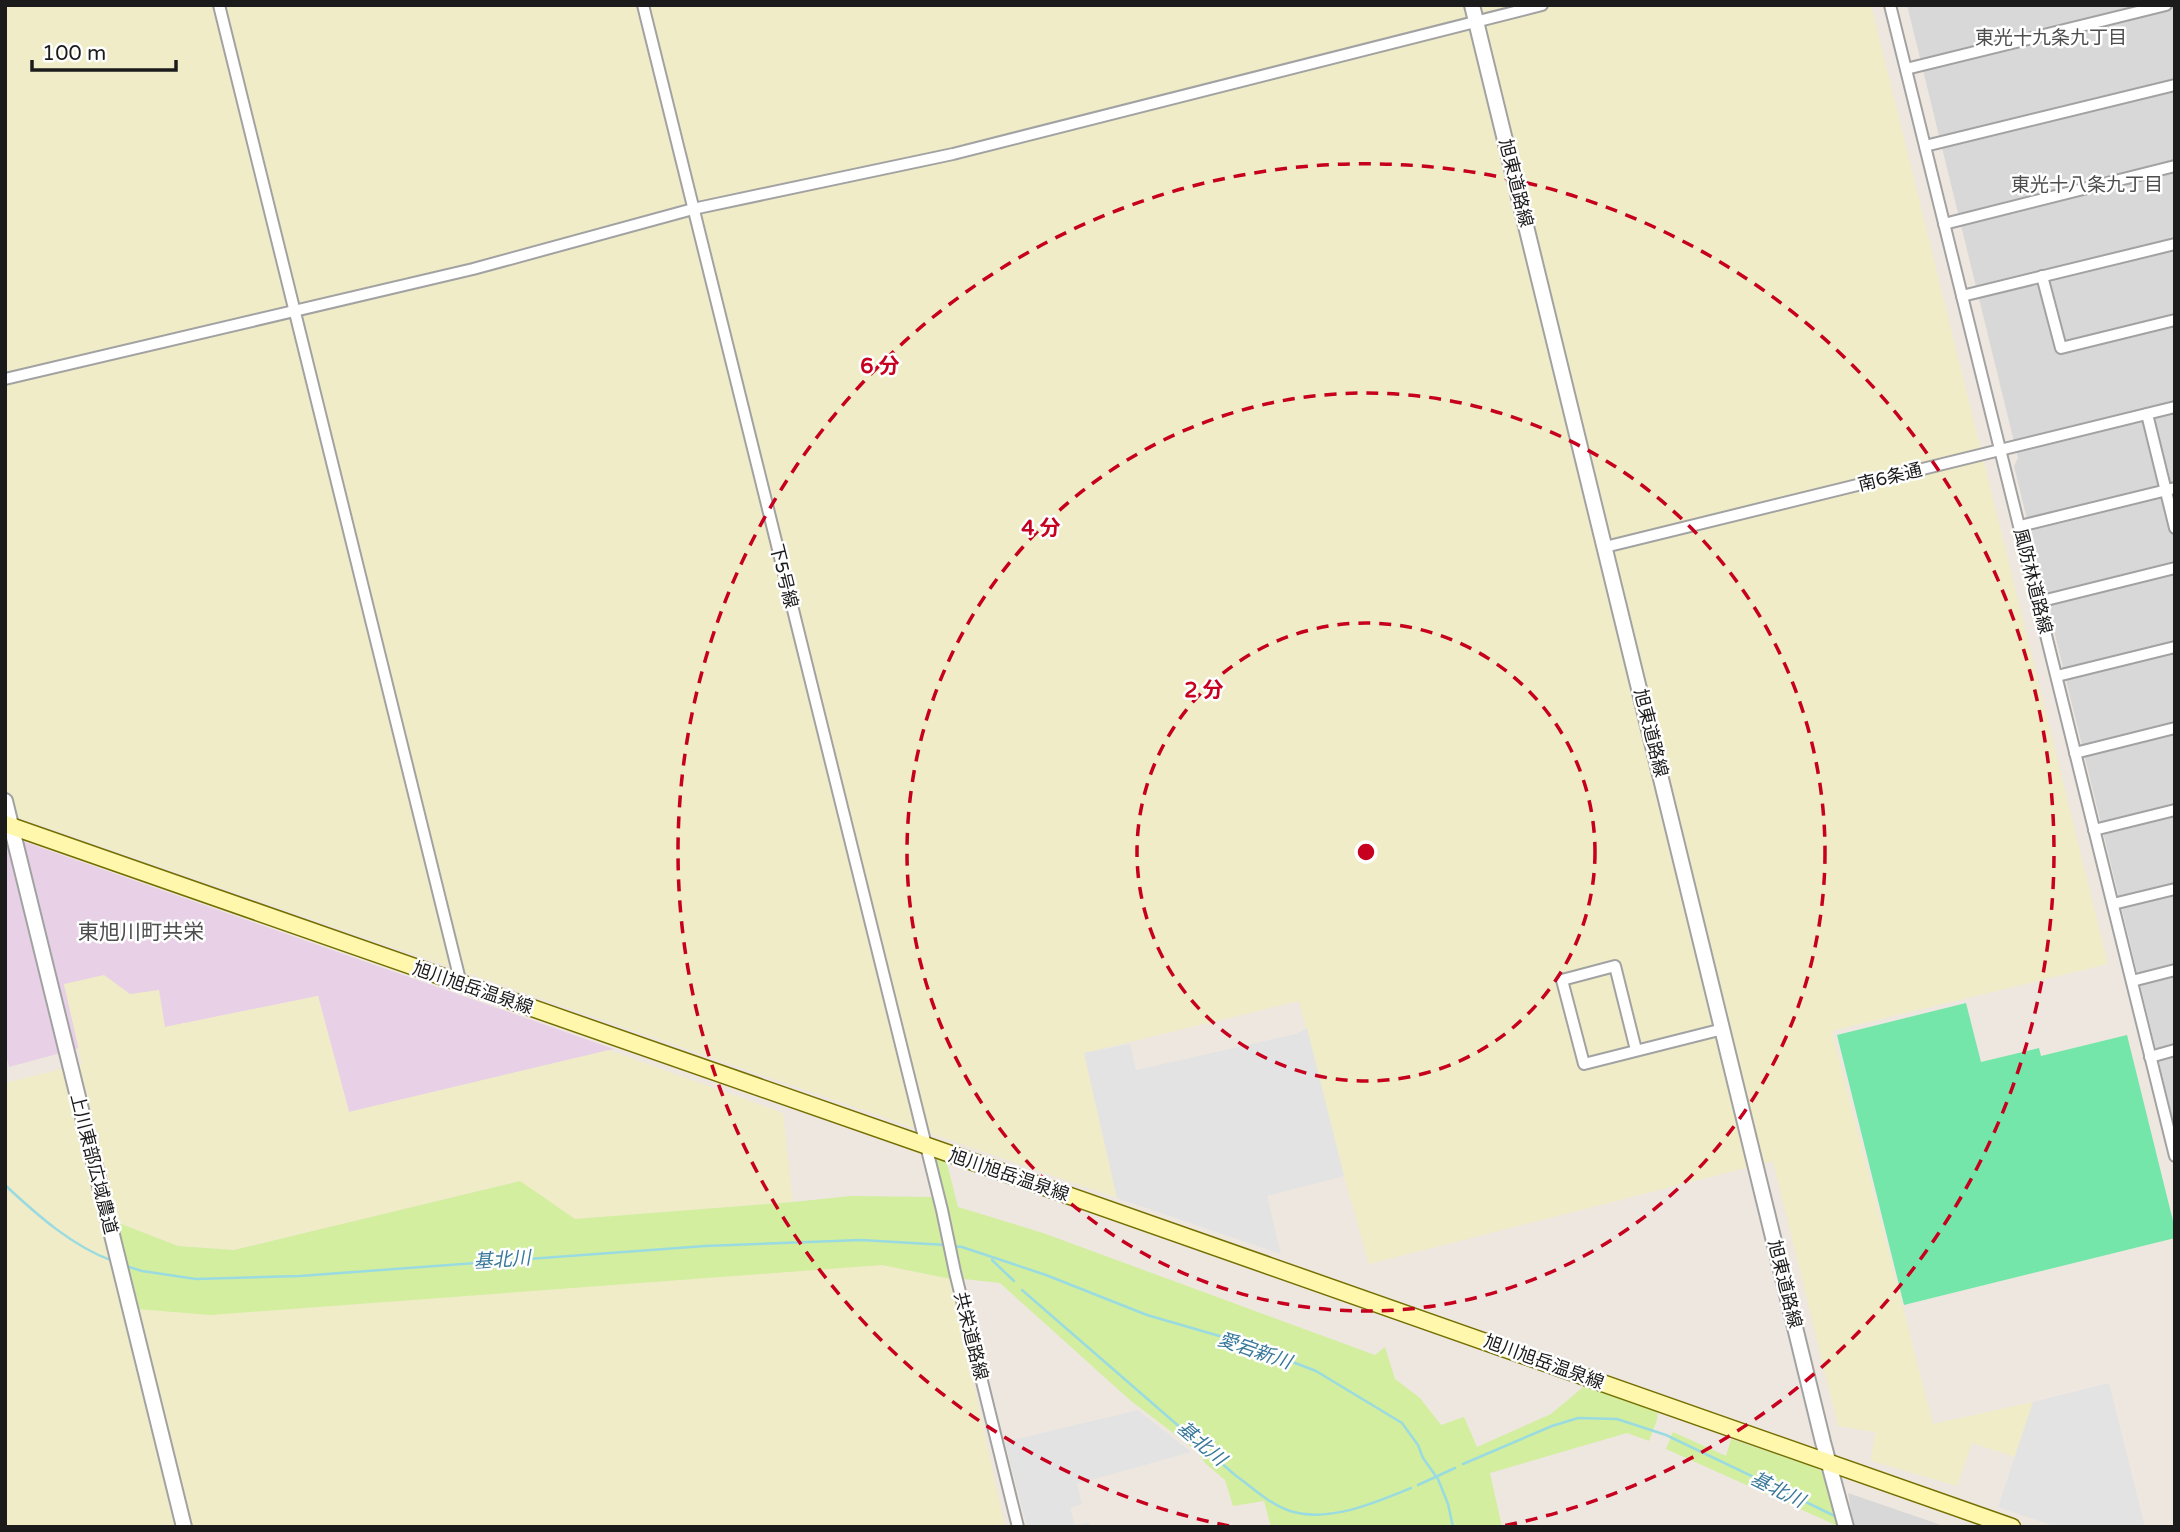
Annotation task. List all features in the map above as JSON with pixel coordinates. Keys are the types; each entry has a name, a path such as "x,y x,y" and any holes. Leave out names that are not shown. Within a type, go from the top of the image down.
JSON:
{"main road":[{"name":"旭川旭岳温泉線","path":"8,825 1147,1221 2012,1527"}],"street":[{"path":"219,5 461,984"},
{"name":"下5号線","path":"643,5 925,1146"},
{"name":"旭東道路線","path":"1472,5 1845,1522"},
{"path":"5,379 473,269 693,209 953,154 1542,5"},
{"name":"風防林道路線","path":"1890,5 2150,1056 2172,1134 2175,1156"},
{"path":"1906,69 2166,5"},
{"path":"1925,146 2175,85"},
{"path":"1944,224 2175,166"},
{"path":"1962,296 2175,244"},
{"path":"2042,276 2061,348 2175,320"},
{"name":"南6条通","path":"1605,547 2175,407"},
{"path":"2147,414 2170,489 2175,528"},
{"path":"2020,526 2170,489"},
{"path":"2038,602 2175,568"},
{"path":"2057,676 2175,647"},
{"path":"2076,752 2175,728"},
{"name":"上川東部広域農道","path":"5,801 8,825 184,1527"},
{"path":"2094,830 2175,810"},
{"path":"2113,904 2175,889"},
{"path":"1636,1051 1615,966 1562,980 1584,1064 1636,1051 1723,1029"},
{"path":"2132,981 2175,970"},
{"path":"2150,1056 2175,1050"},
{"name":"共栄道路線","path":"925,1146 1017,1527"}],"shaded area":[{"path":"5,5 1871,5 2108,964 1832,1031 1933,1424 2033,1402 2015,1457 1972,1443 1957,1486 1871,1461 1875,1432 1838,1426 1773,1161 1369,1264 1299,1001 1084,1053 1117,1198 5,813"},
{"path":"1907,5 2175,5 2175,1128 2014,466 2018,458"},
{"path":"5,835 614,1049 349,1112 318,996 165,1027 130,994 64,984 79,1048 9,1067 5,1051"},
{"path":"104,975 130,994 159,990 165,1027 318,996 349,1112 609,1050 783,1113 793,1202 575,1219 520,1181 234,1250 178,1246 117,1222 137,1309 882,1265 951,1279 1005,1527 5,1527 5,1083 82,1064 64,984"},
{"path":"1307,1028 1344,1176 1267,1196 1281,1254 1117,1198 1084,1053 1130,1044 1136,1070 1296,1034"},
{"path":"2109,1383 2145,1527 2057,1527 1998,1507 2033,1402"},
{"path":"1138,1410 1191,1452 1077,1484 1082,1504 1070,1508 1075,1525 1089,1522 1090,1527 1027,1527 1005,1442"},
{"path":"1848,1493 1947,1527 1854,1527"}],"green space":[{"path":"1966,1003 1981,1062 2039,1048 2041,1056 2127,1035 2175,1238 1904,1305 1837,1035"},
{"path":"932,1152 945,1156 958,1207 1043,1233 1375,1355 1385,1347 1395,1379 1420,1398 1441,1425 1464,1417 1477,1447 1551,1414 1587,1384 1658,1409 1649,1441 1627,1433 1490,1473 1502,1527 1271,1527 1264,1501 1233,1506 1225,1480 1205,1463 1197,1451 1131,1401 1000,1283 964,1279"},
{"path":"520,1181 575,1219 851,1196 932,1197 951,1279 882,1265 210,1315 137,1309 116,1222 178,1246 234,1250"},
{"path":"1673,1432 1726,1456 1731,1439 1823,1472 1838,1526 1666,1449"}],"waterway":[{"name":"基北川","path":"5,1185 69,1238 113,1261"},
{"name":"基北川","path":"126,1266 196,1279 300,1276 705,1246 861,1240 946,1245"},
{"name":"愛宕新川","path":"953,1246 1046,1275 1147,1315 1240,1342 1316,1371 1402,1423 1438,1479 1453,1527"},
{"name":"基北川","path":"992,1260 1014,1281"},
{"name":"基北川","path":"1022,1290 1235,1475 1282,1508 1305,1514 1335,1513 1367,1505 1411,1488"},
{"name":"基北川","path":"1463,1464 1552,1426 1578,1418 1617,1419 1666,1435 1839,1518"},
{"name":"愛宕新川","path":"1418,1485 1455,1468"}],"district":[{"name":"東光十九条九丁目","path":"2051,37"},
{"name":"東光十八条九丁目","path":"2087,184"},
{"name":"東旭川町共栄","path":"141,932"}]}
